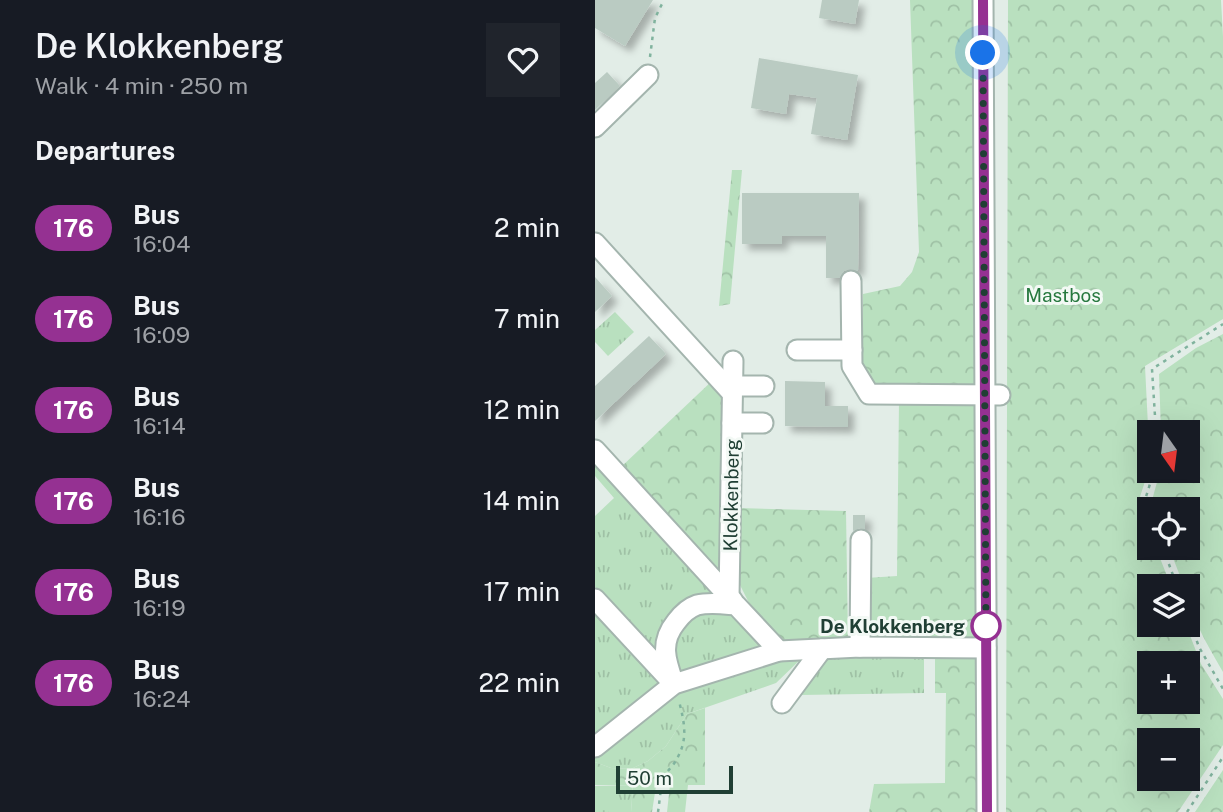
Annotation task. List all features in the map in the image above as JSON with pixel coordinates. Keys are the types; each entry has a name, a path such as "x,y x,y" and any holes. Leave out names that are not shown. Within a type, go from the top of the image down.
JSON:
{"street":[{"path":"983,0 993,395 986,648 987,812"},
{"path":"595,127 649,75"},
{"path":"595,243 732,390 764,386"},
{"path":"851,281 852,366 869,394 993,395"},
{"path":"797,351 852,350"},
{"name":"Klokkenberg","path":"732,601 733,361"},
{"path":"732,423 762,423"},
{"name":"Klokkenberg","path":"595,450 779,651"},
{"path":"860,647 861,540"},
{"path":"595,598 674,684"},
{"path":"674,684 666,661 666,637 687,610 697,605 732,601"},
{"path":"595,747 674,684 779,651 860,647 986,648"},
{"path":"782,703 823,649"}],"path":[{"path":"649,75 655,18 664,0"},
{"path":"1155,420 1152,369 1223,324"},
{"path":"1195,637 1223,689"},
{"path":"659,812 666,774 683,747 685,725 674,684"},
{"path":"1187,812 1223,757"}],"green space":[{"path":"910,0 974,0 975,388 876,386 862,366 863,294 900,286 912,272 919,252"},
{"name":"Mastbos","path":"1008,0 1221,0 1223,319 1145,366 1148,420 1137,420 1137,483 1144,483 1140,497 1137,497 1137,560 1161,560 1166,574 1137,574 1137,637 1191,637 1196,651 1137,651 1137,714 1200,714 1200,661 1223,699 1223,745 1200,779 1200,728 1137,728 1137,791 1192,791 1178,812 1006,812"},
{"path":"732,170 742,170 730,304 719,306"},
{"path":"615,312 634,332 608,356 595,342 595,330"},
{"path":"1223,334 1223,672 1200,629 1200,574 1179,574 1174,560 1200,560 1200,497 1153,497 1157,483 1201,483 1201,420 1161,420 1159,374 1196,348"},
{"path":"713,380 725,395 722,572 621,467"},
{"path":"899,401 975,403 976,640 864,640 866,578 897,576"},
{"path":"595,460 726,599 709,597 660,655 595,587 595,516 614,498 595,476"},
{"path":"738,508 846,511 848,640 786,641 756,617 738,581"},
{"path":"595,608 663,684 595,739"},
{"path":"697,611 737,611 767,643 677,673 671,661 675,635"},
{"path":"802,658 776,683 687,714 666,746 648,761 631,769 611,768 595,762 595,756 671,695 778,661"},
{"path":"828,658 924,658 924,693 801,695"},
{"path":"935,658 976,658 977,812 869,812 874,784 945,783 946,693 935,693"},
{"path":"705,708 705,785 688,785 685,812 667,812 670,785 656,786 652,812 631,812 633,785 595,785 595,762 611,768 631,769 648,761 666,746 687,714"},
{"path":"1223,770 1223,812 1195,812"},
{"path":"633,785 631,812 595,812 595,786"}],"building":[{"path":"595,0 653,0 625,46 595,28"},
{"path":"822,0 859,0 855,24 819,18"},
{"path":"759,58 858,75 847,140 811,134 817,98 789,94 786,114 751,108"},
{"path":"607,72 620,86 595,110 595,83"},
{"path":"742,193 859,193 858,271 850,269 844,271 839,278 826,278 826,236 782,236 782,244 742,244"},
{"path":"595,277 612,296 595,312"},
{"path":"649,336 666,354 595,421 595,386"},
{"path":"785,381 825,382 825,406 848,406 848,427 785,426"},
{"path":"853,515 865,515 865,529 853,531"}],"bus line":[{"name":"176","path":"983,0 987,812"}],"place":[{"name":"De Klokkenberg","path":"986,626"}],"route":[{"path":"983,53 986,633 986,626"}]}
